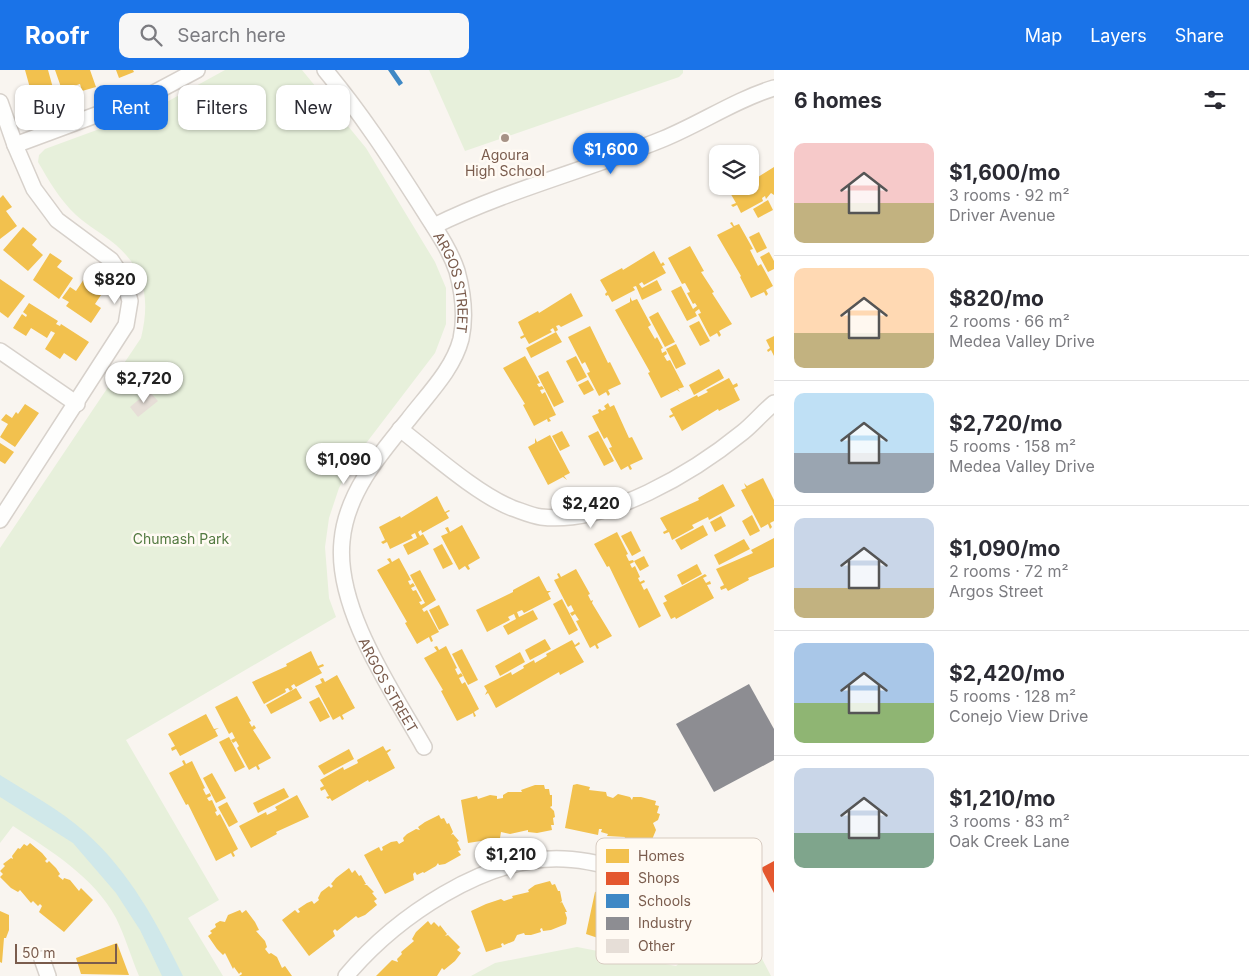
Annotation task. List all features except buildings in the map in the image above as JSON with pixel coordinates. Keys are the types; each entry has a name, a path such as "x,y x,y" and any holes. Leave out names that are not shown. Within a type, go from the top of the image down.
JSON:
{"street":[{"path":"15,145 150,95 197,70"},
{"name":"ARGOS STREET","path":"325,70 370,126 434,226 456,268 463,296 460,341 451,364 366,475 350,506 342,541 344,579 352,609 368,645 424,747"},
{"path":"434,226 501,195 583,170 664,138 774,88"},
{"path":"0,102 15,145 34,189 57,220 111,260 124,279 130,301 126,325 77,404 0,520"},
{"path":"0,351 77,404"},
{"path":"400,429 487,495 511,507 540,517 570,517 603,512 666,483 708,458 743,432 774,403"},
{"path":"346,976 376,944 422,909 470,881 508,865 562,859 596,863"},
{"path":"42,959 48,976"}],"green space":[{"name":"Chumash Park","path":"225,70 302,70 314,85 276,85 276,130 350,128 366,148 435,262 446,288 446,324 435,353 354,459 339,488 329,518 325,547 329,598 336,617 126,740 219,900 188,918 223,976 139,976 116,918 107,903 84,877 56,855 13,826 0,843 0,548 141,338 144,324 145,299 143,287 134,265 116,245 70,209 38,162 39,155 45,149 97,130 168,130 168,101 178,96 178,130 266,130 266,85 198,85"},
{"path":"429,70 683,70 683,73 679,77 465,151"},
{"path":"577,947 596,951 596,964 666,964 676,966 678,964 762,964 762,959 771,976 471,976 495,963"}],"water":[{"path":"0,775 65,816 101,847 116,864 141,899 183,976 162,976 140,930 116,893 73,843 0,797"}],"place":[{"name":"Agoura High School","path":"505,138"}]}
